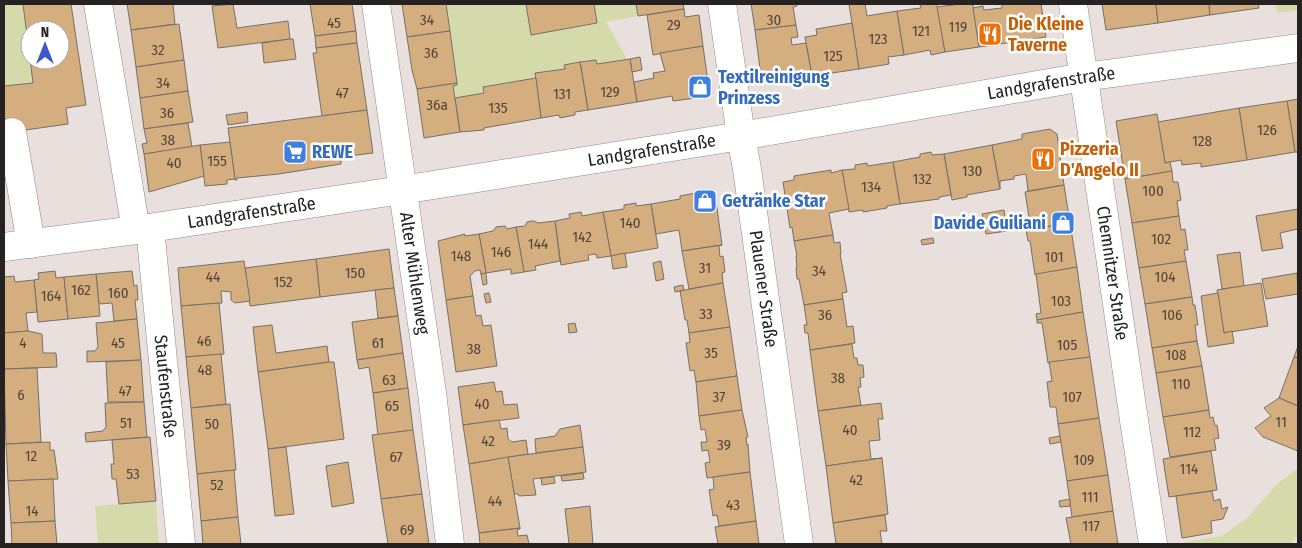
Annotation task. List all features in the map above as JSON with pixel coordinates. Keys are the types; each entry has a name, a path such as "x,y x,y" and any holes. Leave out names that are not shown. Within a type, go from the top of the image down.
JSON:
{"street":[{"name":"Staufenstraße","path":"98,4 143,229 180,544"},
{"name":"Alter Mühlenweg","path":"376,4 432,393 450,544"},
{"name":"Plauener Straße","path":"722,4 800,544"},
{"name":"Chemnitzer Straße","path":"1073,4 1134,427 1153,544"},
{"name":"Landgrafenstraße","path":"4,247 143,229 402,190 741,136 1084,77 1298,48"},
{"path":"12,132 30,244"}],"green space":[{"path":"4,4 23,4 25,20 20,20 20,70 31,70 33,83 4,86"},
{"path":"446,4 526,4 531,34 597,23 594,4 636,4 638,16 606,22 627,59 597,64 596,60 564,65 565,69 536,73 536,78 484,87 484,93 455,98 453,86 457,85 457,83"},
{"path":"1275,4 1298,4 1298,10 1277,13"},
{"path":"1298,468 1298,535 1290,544 1184,544 1185,542 1221,536 1247,518 1277,484"},
{"path":"156,501 159,544 98,544 95,506"}],"building":[{"path":"23,4 71,4 86,105 66,108 68,124 4,133 4,86 33,83 31,70 70,70 70,20 25,20"},
{"path":"127,4 173,4 175,24 131,30"},
{"path":"233,4 237,28 288,21 290,39 218,48 212,6"},
{"path":"310,4 352,4 356,31 315,36"},
{"path":"402,4 446,4 450,31 407,37"},
{"path":"526,4 594,4 597,23 531,35"},
{"path":"636,4 683,4 684,9 638,16"},
{"path":"751,4 797,4 797,6 793,7 796,25 755,30"},
{"path":"849,4 865,4 867,16 897,11 904,55 888,57 889,64 859,69"},
{"path":"920,4 937,4 945,52 931,55 930,50 904,55 897,11 921,8"},
{"path":"973,4 979,47 945,52 937,7"},
{"path":"1002,4 1041,4 1046,37 979,47 973,8 983,6 984,10 1002,8"},
{"path":"1102,4 1156,4 1158,23 1106,30"},
{"path":"1156,4 1209,4 1210,15 1158,23"},
{"path":"1209,4 1258,4 1259,8 1210,15"},
{"path":"684,9 685,17 699,15 703,46 653,55 647,15"},
{"path":"852,23 859,69 812,76 805,37 817,35 816,29"},
{"path":"179,24 184,60 136,67 131,30"},
{"path":"796,25 798,37 791,38 792,45 806,43 812,76 762,84 755,30"},
{"path":"356,31 357,43 316,48 315,36"},
{"path":"450,31 457,83 417,89 407,37"},
{"path":"293,39 296,59 264,63 262,43"},
{"path":"357,43 367,110 322,116 313,53 317,53 316,48"},
{"path":"703,46 709,89 704,97 673,101 672,96 637,102 634,82 654,78 653,73 665,71 660,53"},
{"path":"640,57 642,70 632,72 630,59"},
{"path":"630,59 637,102 588,110 580,62 596,60 597,64"},
{"path":"184,60 188,91 140,98 136,67"},
{"path":"580,62 588,110 575,112 575,115 560,118 559,115 541,118 535,73 565,69 564,65"},
{"path":"536,78 541,118 484,128 484,130 460,132 455,98 484,93 483,87"},
{"path":"457,83 457,85 453,86 460,132 424,138 417,89"},
{"path":"188,91 193,122 144,129 140,98"},
{"path":"1298,99 1298,152 1295,152 1287,101"},
{"path":"1287,101 1295,152 1247,160 1239,108"},
{"path":"1239,108 1247,160 1201,167 1201,163 1182,165 1181,160 1165,163 1158,122"},
{"path":"367,110 373,153 341,157 341,164 279,174 237,178 235,180 228,128"},
{"path":"247,112 248,122 228,125 226,115"},
{"path":"1157,114 1165,163 1170,162 1172,171 1125,179 1116,121"},
{"path":"188,123 192,147 144,154 142,144 147,143 144,129"},
{"path":"1050,129 1057,134 1064,185 1028,191 1026,174 1014,176 1014,179 1000,181 1000,189 992,145 1022,139 1022,134"},
{"path":"230,142 235,179 227,180 227,184 205,186 200,145"},
{"path":"200,145 204,176 149,192 144,154"},
{"path":"992,145 1000,189 967,195 967,197 952,200 944,154"},
{"path":"931,152 932,155 944,154 951,195 939,197 939,199 900,204 893,162 920,157 920,154"},
{"path":"893,162 900,204 863,212 863,210 849,212 842,170 855,169 855,165 867,163 868,166"},
{"path":"831,170 831,173 842,170 849,209 829,213 833,235 794,241 792,227 790,228 783,182 794,180 794,176"},
{"path":"1172,171 1173,182 1178,182 1181,200 1177,201 1179,216 1132,223 1125,179"},
{"path":"1064,185 1070,223 1031,229 1025,192"},
{"path":"711,190 715,193 722,245 682,251 679,230 656,234 651,204 680,199 680,196"},
{"path":"636,203 636,206 651,204 658,248 611,256 603,212 624,209 624,205"},
{"path":"1298,209 1298,229 1280,233 1283,248 1262,251 1256,216"},
{"path":"1004,210 1007,231 986,234 982,214"},
{"path":"581,212 582,216 603,212 611,256 597,258 596,254 588,255 589,260 561,265 555,221 570,218 569,214"},
{"path":"1179,216 1181,230 1185,229 1188,250 1184,250 1186,261 1139,268 1132,223"},
{"path":"555,221 560,261 535,266 536,270 524,272 516,227 525,226 527,222 538,223"},
{"path":"1070,223 1077,267 1035,275 1030,241 1028,241 1026,230"},
{"path":"505,226 507,229 516,227 524,272 511,274 511,269 486,273 479,234 493,231 496,227"},
{"path":"465,234 465,236 479,234 486,273 481,274 480,270 475,271 470,276 473,296 446,300 438,241"},
{"path":"833,235 834,243 840,242 840,254 847,292 842,293 843,299 804,305 799,279 797,279 797,256 794,241"},
{"path":"933,238 934,243 922,245 921,240"},
{"path":"722,245 719,246 720,257 723,256 725,272 722,273 723,283 689,289 682,251"},
{"path":"389,249 394,288 320,297 316,259"},
{"path":"1240,252 1244,286 1222,289 1217,255"},
{"path":"625,253 627,267 613,269 611,256"},
{"path":"316,259 320,297 250,306 245,268"},
{"path":"244,261 250,301 235,303 231,300 231,292 221,291 222,303 181,306 178,268"},
{"path":"661,261 664,279 656,281 653,263"},
{"path":"1186,261 1192,297 1145,304 1139,268"},
{"path":"1077,267 1083,312 1037,320 1036,314 1041,313 1036,274"},
{"path":"55,271 56,278 64,277 68,319 38,322 34,280 39,279 38,273"},
{"path":"132,271 134,286 137,285 138,300 135,300 137,319 114,321 112,303 99,304 96,274"},
{"path":"486,273 487,284 483,285 481,274"},
{"path":"1297,273 1298,294 1266,299 1262,279"},
{"path":"96,274 100,316 68,319 64,277"},
{"path":"14,276 15,282 34,280 37,312 26,313 28,331 4,333 4,277"},
{"path":"723,283 730,327 689,333 680,291"},
{"path":"1261,283 1268,326 1224,333 1217,290"},
{"path":"683,285 684,290 675,292 674,287"},
{"path":"394,288 398,316 378,318 375,290"},
{"path":"489,293 491,302 486,303 484,294"},
{"path":"1218,293 1224,333 1232,331 1234,343 1208,347 1201,296"},
{"path":"473,296 476,316 481,315 483,326 491,325 497,366 456,372 446,300"},
{"path":"1192,297 1198,325 1195,325 1197,341 1152,348 1145,304"},
{"path":"843,299 847,327 853,326 855,343 810,350 808,333 805,333 804,325 807,325 804,305"},
{"path":"219,303 224,354 186,357 181,306"},
{"path":"1083,312 1090,357 1048,363 1042,323 1037,323 1037,320"},
{"path":"398,316 403,353 357,360 352,322"},
{"path":"137,319 141,360 87,362 87,351 95,351 98,347 96,323"},
{"path":"575,323 577,332 569,333 568,324"},
{"path":"272,325 276,353 327,346 329,362 258,372 253,327"},
{"path":"730,327 737,376 696,382 694,370 690,371 686,343 690,342 689,333"},
{"path":"28,331 42,334 43,353 56,353 57,367 4,369 4,333"},
{"path":"1197,341 1202,366 1156,373 1152,348"},
{"path":"852,344 854,358 857,358 858,365 863,365 864,377 860,378 861,387 858,387 861,405 818,411 810,350"},
{"path":"1298,346 1298,358 1294,357"},
{"path":"403,353 408,388 373,393 369,367 359,369 357,360"},
{"path":"221,354 226,404 191,408 186,357"},
{"path":"1090,357 1099,418 1058,424 1056,407 1050,407 1047,382 1052,381 1049,362"},
{"path":"1294,357 1298,358 1298,406 1279,398"},
{"path":"141,360 144,402 108,402 106,362"},
{"path":"334,362 344,439 268,449 258,372"},
{"path":"1202,366 1209,410 1163,417 1156,373"},
{"path":"37,368 41,442 6,444 4,369"},
{"path":"737,376 742,410 699,416 696,382"},
{"path":"494,382 496,392 502,391 504,405 517,404 519,418 463,425 458,387"},
{"path":"408,388 413,430 378,435 373,393"},
{"path":"1279,398 1298,406 1298,451 1263,437 1255,428 1271,416 1264,408"},
{"path":"144,402 147,437 86,442 85,433 103,431 106,427 105,403"},
{"path":"881,403 883,419 878,419 880,440 869,441 871,459 882,458 826,466 818,411"},
{"path":"230,404 236,470 197,474 191,408"},
{"path":"742,410 748,437 746,437 750,472 707,478 705,463 710,462 708,450 702,451 701,442 707,442 705,429 701,430 699,416"},
{"path":"1209,410 1210,418 1213,417 1215,426 1217,425 1219,438 1214,439 1216,450 1170,457 1163,417"},
{"path":"1099,418 1108,475 1067,481 1058,424"},
{"path":"499,420 501,429 507,428 508,439 512,442 526,440 528,454 469,464 463,425"},
{"path":"580,425 583,447 536,453 535,439 555,436 560,429"},
{"path":"413,430 422,494 381,499 372,435"},
{"path":"1060,436 1061,442 1050,444 1049,438"},
{"path":"150,437 156,501 119,504 116,479 112,479 111,464 114,464 112,440"},
{"path":"50,442 50,450 54,450 58,479 8,481 6,444"},
{"path":"286,447 294,514 275,516 268,449"},
{"path":"583,447 586,472 533,479 536,495 519,496 514,494 508,457"},
{"path":"1211,451 1217,490 1169,497 1163,459"},
{"path":"508,457 520,528 479,533 469,464"},
{"path":"882,458 888,514 833,523 826,466"},
{"path":"348,462 354,503 332,507 326,466"},
{"path":"234,470 238,517 201,521 197,474"},
{"path":"750,472 756,521 719,526 717,515 713,516 709,490 714,489 713,477"},
{"path":"583,473 584,479 562,481 561,476"},
{"path":"1108,475 1113,511 1072,517 1067,481"},
{"path":"554,477 555,483 542,485 541,478"},
{"path":"53,479 55,521 11,523 8,481"},
{"path":"1212,491 1214,501 1220,499 1222,509 1228,507 1223,519 1211,521 1212,533 1182,538 1176,496"},
{"path":"422,494 429,544 388,544 381,499"},
{"path":"1070,499 1070,506 1060,507 1059,501"},
{"path":"590,506 593,544 569,544 565,509"},
{"path":"1113,511 1118,544 1071,544 1066,518"},
{"path":"885,515 887,531 880,531 882,544 836,544 833,523"},
{"path":"238,517 241,544 203,544 201,521"},
{"path":"55,521 57,544 12,544 11,523"},
{"path":"756,521 759,544 718,544 715,527"},
{"path":"520,528 517,530 518,536 527,535 529,544 480,544 479,533"}],"place":[{"name":"Die Kleine Taverne","path":"990,34"},
{"name":"Textilreinigung Prinzess","path":"700,87"},
{"name":"REWE","path":"295,152"},
{"name":"Pizzeria D'Angelo II","path":"1043,159"},
{"name":"Getränke Star","path":"705,201"},
{"name":"Davide Guiliani","path":"1063,223"}]}
